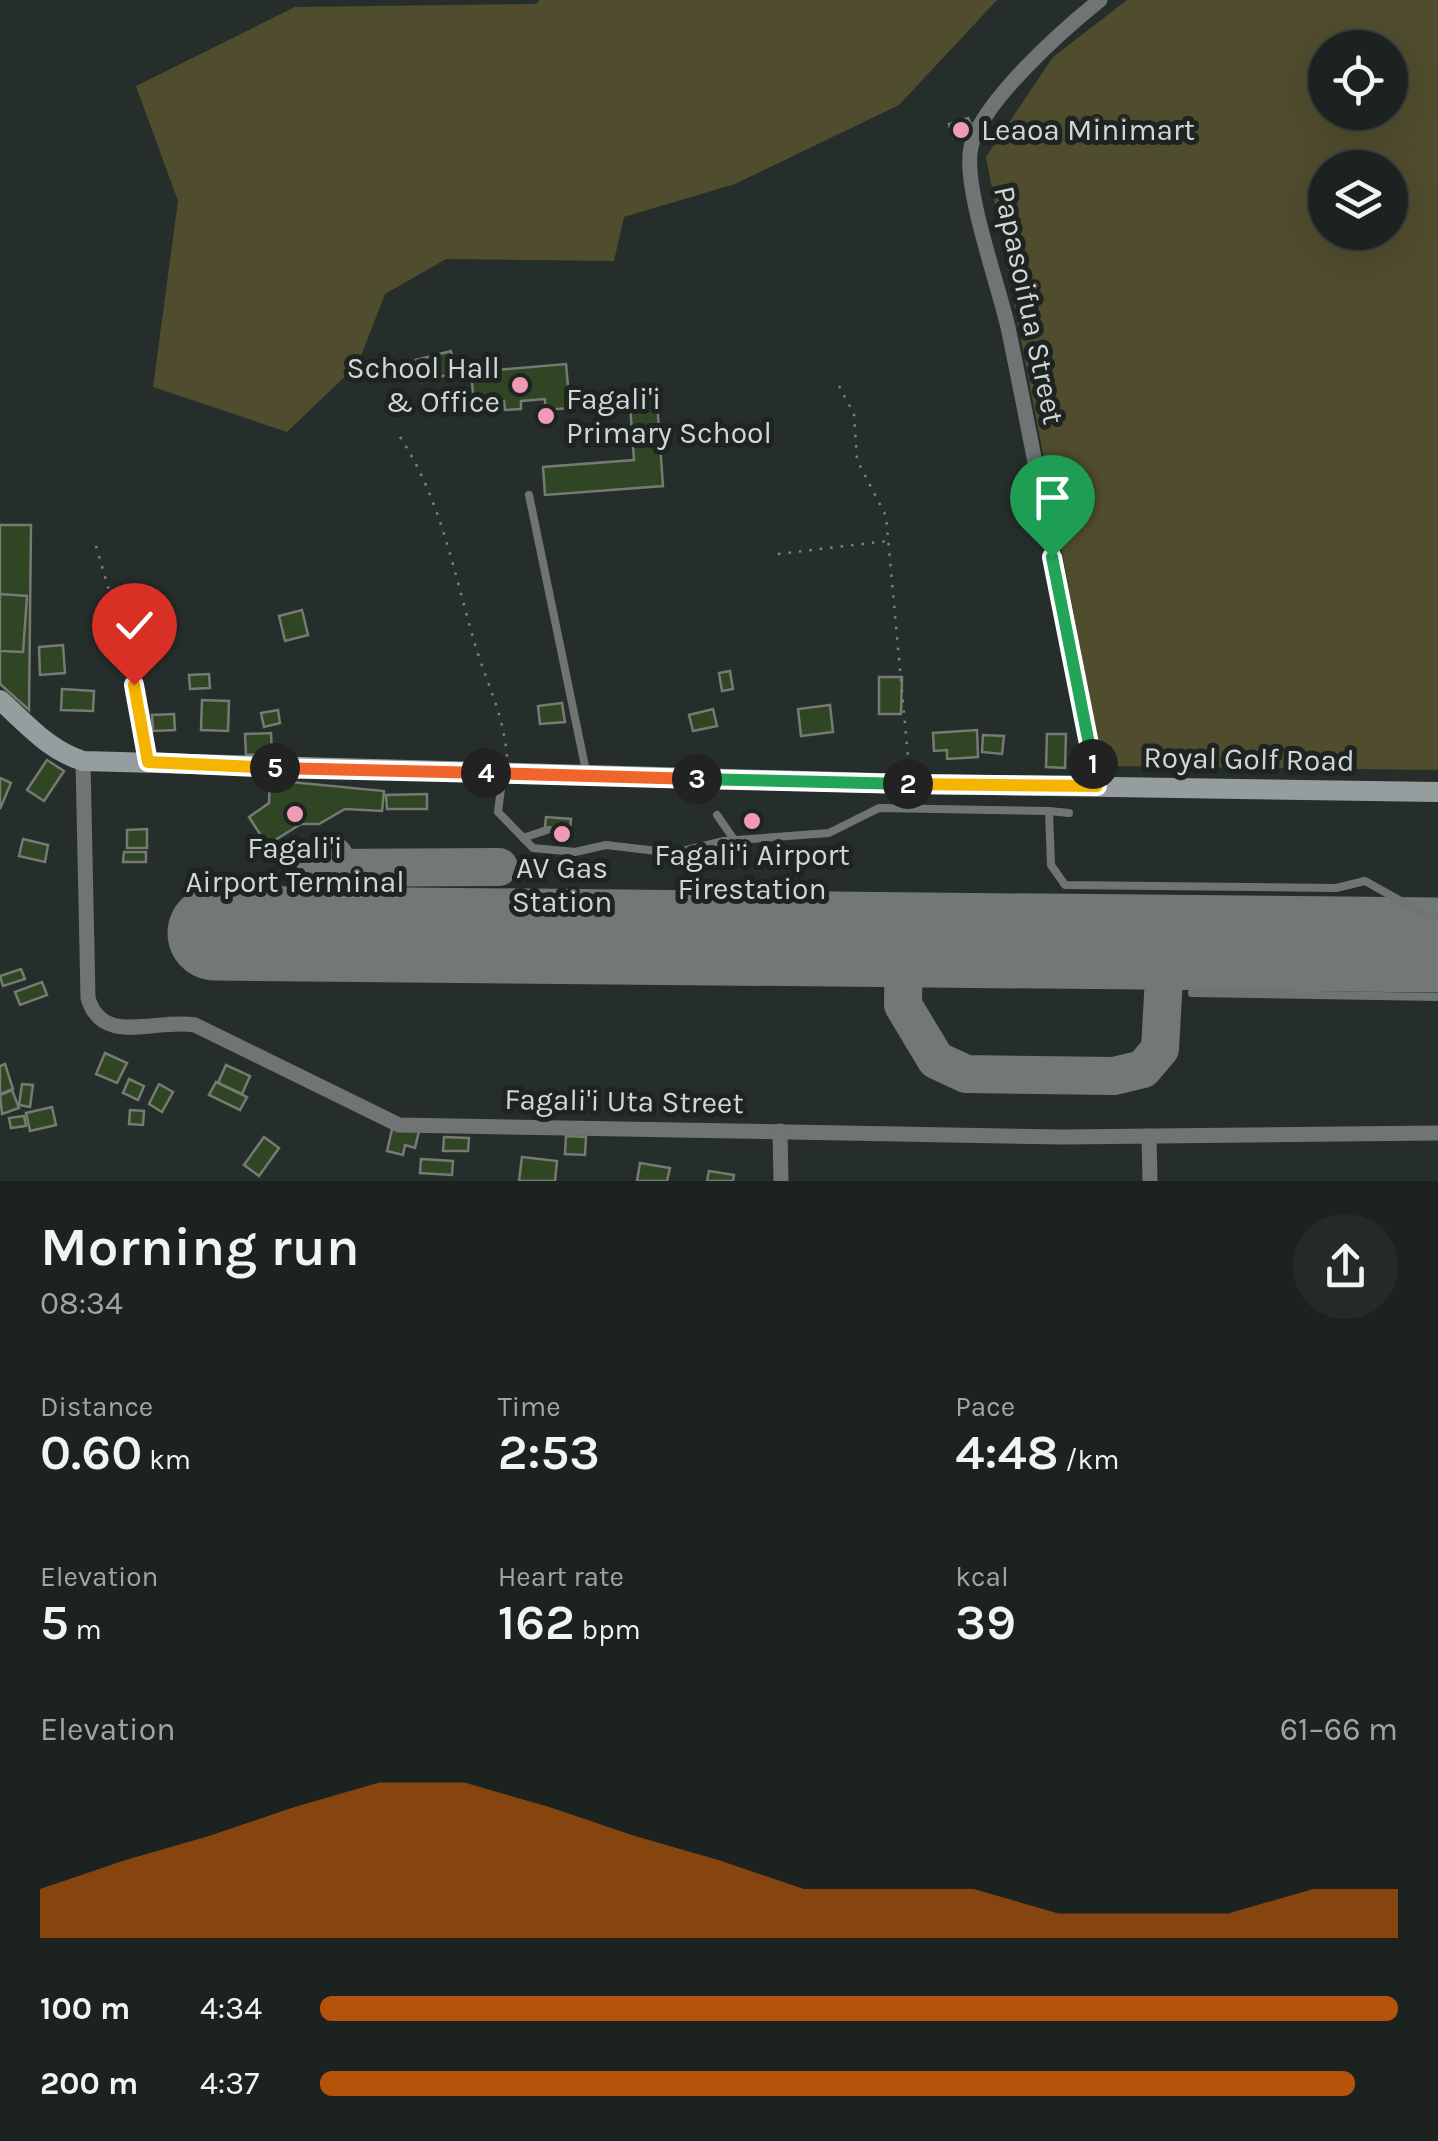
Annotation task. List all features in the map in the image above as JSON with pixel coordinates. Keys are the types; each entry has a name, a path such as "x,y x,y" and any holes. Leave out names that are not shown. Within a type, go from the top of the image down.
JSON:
{"main road":[{"name":"Royal Golf Road","path":"0,700 41,739 64,755 84,760 911,784 1438,792"}],"street":[{"name":"Papasoifua Street","path":"1097,786 1008,328 974,190 971,147 988,115 1025,68 1100,0"},
{"name":"Fagali'i Uta Street","path":"84,760 88,998 93,1016 106,1025 124,1028 173,1021 195,1025 399,1125 1149,1136 1438,1134"},
{"path":"780,1131 781,1181"},
{"path":"1149,1136 1150,1181"}],"lane":[{"path":"529,495 587,776"},
{"path":"506,773 498,812 533,848 575,852 606,845 674,852 829,832 879,808 1068,812"},
{"path":"1049,811 1052,865 1065,886 1336,888 1365,881 1426,915 1438,916"},
{"path":"717,815 736,841"},
{"path":"524,838 548,830"},
{"path":"1192,993 1438,997"}],"path":[{"path":"840,386 854,414 854,449 882,504 890,540 911,784"},
{"path":"400,437 420,467 462,589 479,658 496,693 505,728 506,773"},
{"path":"778,554 890,540"},
{"path":"96,546 125,647 148,762"}],"shaded area":[{"path":"539,0 997,0 899,105 735,184 624,217 614,261 446,259 385,294 358,364 287,432 153,387 178,201 136,86 295,7 537,4"},
{"path":"1127,0 1438,0 1438,770 1103,766 986,157 1053,57"}],"building":[{"name":"Leaoa Minimart","path":"968,118 974,129 969,131 971,138 953,138 949,124"},
{"path":"451,351 457,372 422,382 416,360"},
{"name":"School Hall & Office","path":"566,364 570,408 545,410 545,399 521,401 521,409 505,410 504,401 474,404 471,372"},
{"path":"656,388 663,486 545,495 543,467 634,460 629,391"},
{"path":"0,525 31,525 29,710 0,684"},
{"path":"0,594 27,596 23,652 0,651"},
{"path":"302,610 308,635 285,641 279,616"},
{"path":"63,645 65,673 40,675 39,647"},
{"path":"730,671 733,689 722,691 719,673"},
{"path":"209,674 210,688 190,689 189,675"},
{"path":"879,677 902,677 901,714 879,714"},
{"path":"62,689 94,691 93,711 61,710"},
{"path":"202,700 229,701 228,731 201,730"},
{"path":"562,703 565,722 540,724 538,706"},
{"path":"830,705 833,732 801,736 798,709"},
{"path":"713,709 717,726 693,731 689,715"},
{"path":"278,710 280,723 264,727 261,713"},
{"path":"174,714 175,730 153,731 152,715"},
{"path":"977,730 978,757 947,759 947,750 934,751 933,733"},
{"path":"271,733 272,754 246,755 245,734"},
{"path":"1047,734 1066,734 1065,768 1046,767"},
{"path":"983,735 1004,736 1002,754 982,752"},
{"path":"47,760 64,771 44,801 27,790"},
{"path":"0,778 11,783 0,809"},
{"name":"Fagali'i Airport Terminal","path":"270,780 384,791 382,811 345,809 319,824 301,824 267,845 249,817 269,803"},
{"path":"427,794 427,809 387,809 386,795"},
{"name":"AV Gas Station","path":"546,817 571,819 569,841 554,839 555,828 545,827"},
{"path":"147,829 147,848 127,848 127,830"},
{"path":"23,839 48,845 45,862 19,856"},
{"path":"124,852 146,852 146,862 123,862"},
{"path":"21,969 25,979 3,986 0,976"},
{"path":"42,982 47,995 20,1005 15,992"},
{"path":"105,1053 127,1063 117,1083 96,1074"},
{"path":"5,1064 13,1089 0,1094 0,1066"},
{"path":"226,1065 250,1076 242,1094 218,1083"},
{"path":"129,1079 144,1086 138,1100 123,1093"},
{"path":"216,1082 247,1097 240,1110 209,1095"},
{"path":"22,1084 33,1085 30,1107 19,1105"},
{"path":"159,1084 173,1092 162,1112 149,1104"},
{"path":"12,1090 19,1108 2,1114 0,1095"},
{"path":"52,1107 56,1125 30,1131 26,1113"},
{"path":"130,1110 144,1111 143,1125 129,1124"},
{"path":"24,1116 26,1126 11,1128 9,1118"},
{"path":"393,1125 419,1131 415,1148 405,1145 403,1155 387,1151"},
{"path":"566,1136 586,1137 585,1155 565,1154"},
{"path":"264,1137 279,1148 259,1176 244,1165"},
{"path":"444,1137 469,1138 468,1151 443,1151"},
{"path":"522,1157 557,1161 555,1181 519,1181"},
{"path":"421,1159 453,1161 452,1175 420,1173"},
{"path":"640,1163 670,1168 667,1181 637,1181"},
{"path":"709,1171 734,1175 733,1181 707,1181"}],"taxiway":[{"path":"316,934 316,868 334,856"},
{"path":"316,868 499,867"},
{"path":"904,943 903,1005 936,1060 966,1074 1114,1076 1143,1069 1160,1049 1166,942"}],"runway":[{"path":"215,933 1438,945"}],"place":[{"name":"Leaoa Minimart","path":"961,130"},
{"name":"School Hall & Office","path":"520,385"},
{"name":"Fagali'i Primary School","path":"546,416"},
{"name":"Fagali'i Airport Terminal","path":"295,814"},
{"name":"Fagali'i Airport Firestation","path":"752,821"},
{"name":"AV Gas Station","path":"562,834"}],"route":[{"path":"134,685 148,762 1097,786 1052,557"}]}
